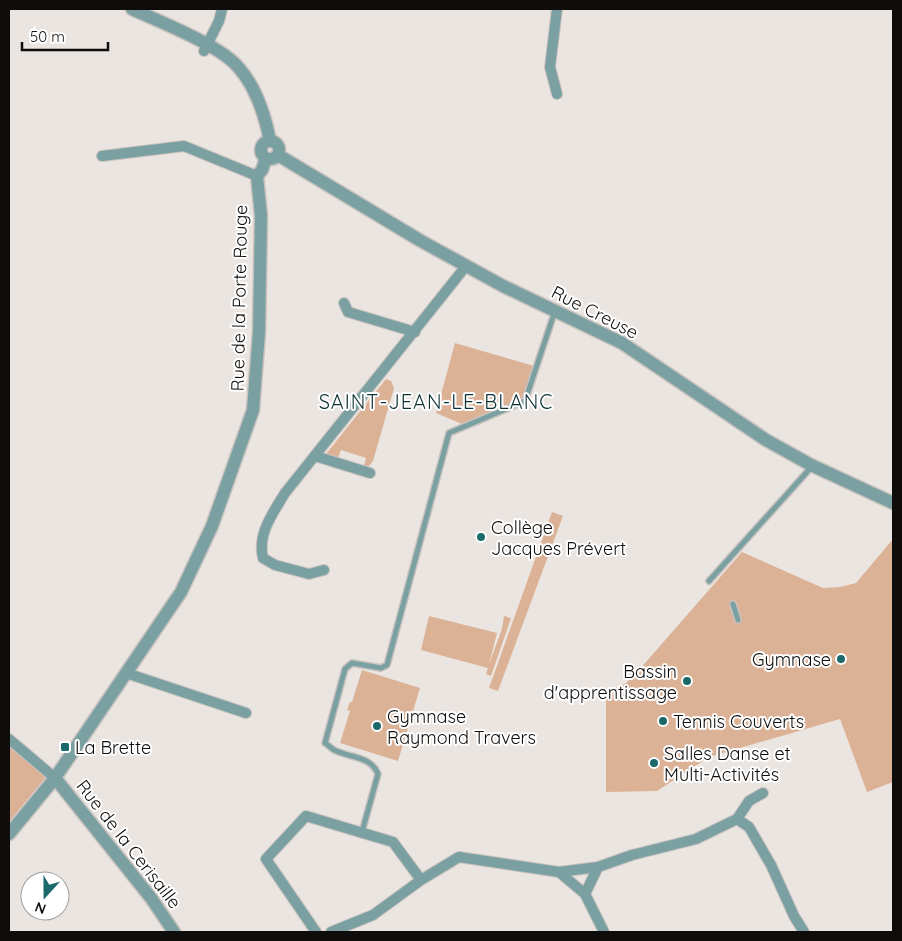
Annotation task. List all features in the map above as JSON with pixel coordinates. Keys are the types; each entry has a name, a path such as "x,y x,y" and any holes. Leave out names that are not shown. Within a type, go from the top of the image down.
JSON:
{"street":[{"path":"102,156 184,146 257,176 272,157 262,154 264,144 270,141 266,120 249,81 238,66 226,56 206,48 132,9"},
{"path":"206,48 219,21 222,9"},
{"path":"557,9 550,67 557,94"},
{"name":"Rue Creuse","path":"272,157 503,286 622,343 766,440 811,465 893,503"},
{"name":"Rue de la Porte Rouge","path":"9,834 55,778 181,592 212,526 253,410 259,332 261,212 257,176"},
{"path":"324,570 309,574 275,565 263,558 260,548 266,523 285,493 466,266"},
{"path":"344,303 348,312 415,332"},
{"path":"315,456 370,473"},
{"path":"126,673 246,713"},
{"path":"9,738 55,778"},
{"name":"Rue de la Cerisaille","path":"55,778 151,898 174,932"},
{"path":"331,932 373,915 421,880 459,857 559,872 598,867 632,855 696,839 737,819 749,801 763,793"},
{"path":"316,932 266,859 306,816 393,842 421,880"},
{"path":"737,819 749,827 771,864 794,916 804,932"},
{"path":"585,894 598,867"},
{"path":"559,872 585,894 604,932"}],"lane":[{"path":"362,833 378,774 375,767 368,762 334,750 325,743 345,669 352,663 381,668 387,665 450,433 525,401 556,310"},
{"path":"709,581 766,519 811,465"},
{"path":"733,604 738,620"}],"shaded area":[{"path":"455,343 534,366 522,398 462,424 436,413"},
{"path":"386,379 391,381 394,388 373,461 369,466 364,466 366,458 341,450 338,458 326,454"},
{"path":"552,512 563,516 498,691 489,688"},
{"path":"893,539 893,782 867,792 840,719 709,757 657,791 606,792 606,693 626,683 639,670 742,552 823,588 840,587 856,583"},
{"path":"429,616 497,633 489,664 502,629 504,616 511,618 491,676 486,674 488,668 421,650"},
{"name":"Gymnase Raymond Travers","path":"362,670 420,688 398,761 340,743 350,711 347,710 350,702 352,702"},
{"path":"9,747 46,777 9,822"}],"place":[{"name":"Collège Jacques Prévert","path":"481,537"},
{"name":"Gymnase","path":"841,659"},
{"name":"Bassin d'apprentissage","path":"687,681"},
{"name":"Tennis Couverts","path":"663,721"},
{"name":"Gymnase Raymond Travers","path":"377,726"},
{"name":"La Brette","path":"65,747"},
{"name":"Salles Danse et Multi-Activités","path":"654,763"}],"district":[{"name":"SAINT-JEAN-LE-BLANC","path":"436,401"}]}
